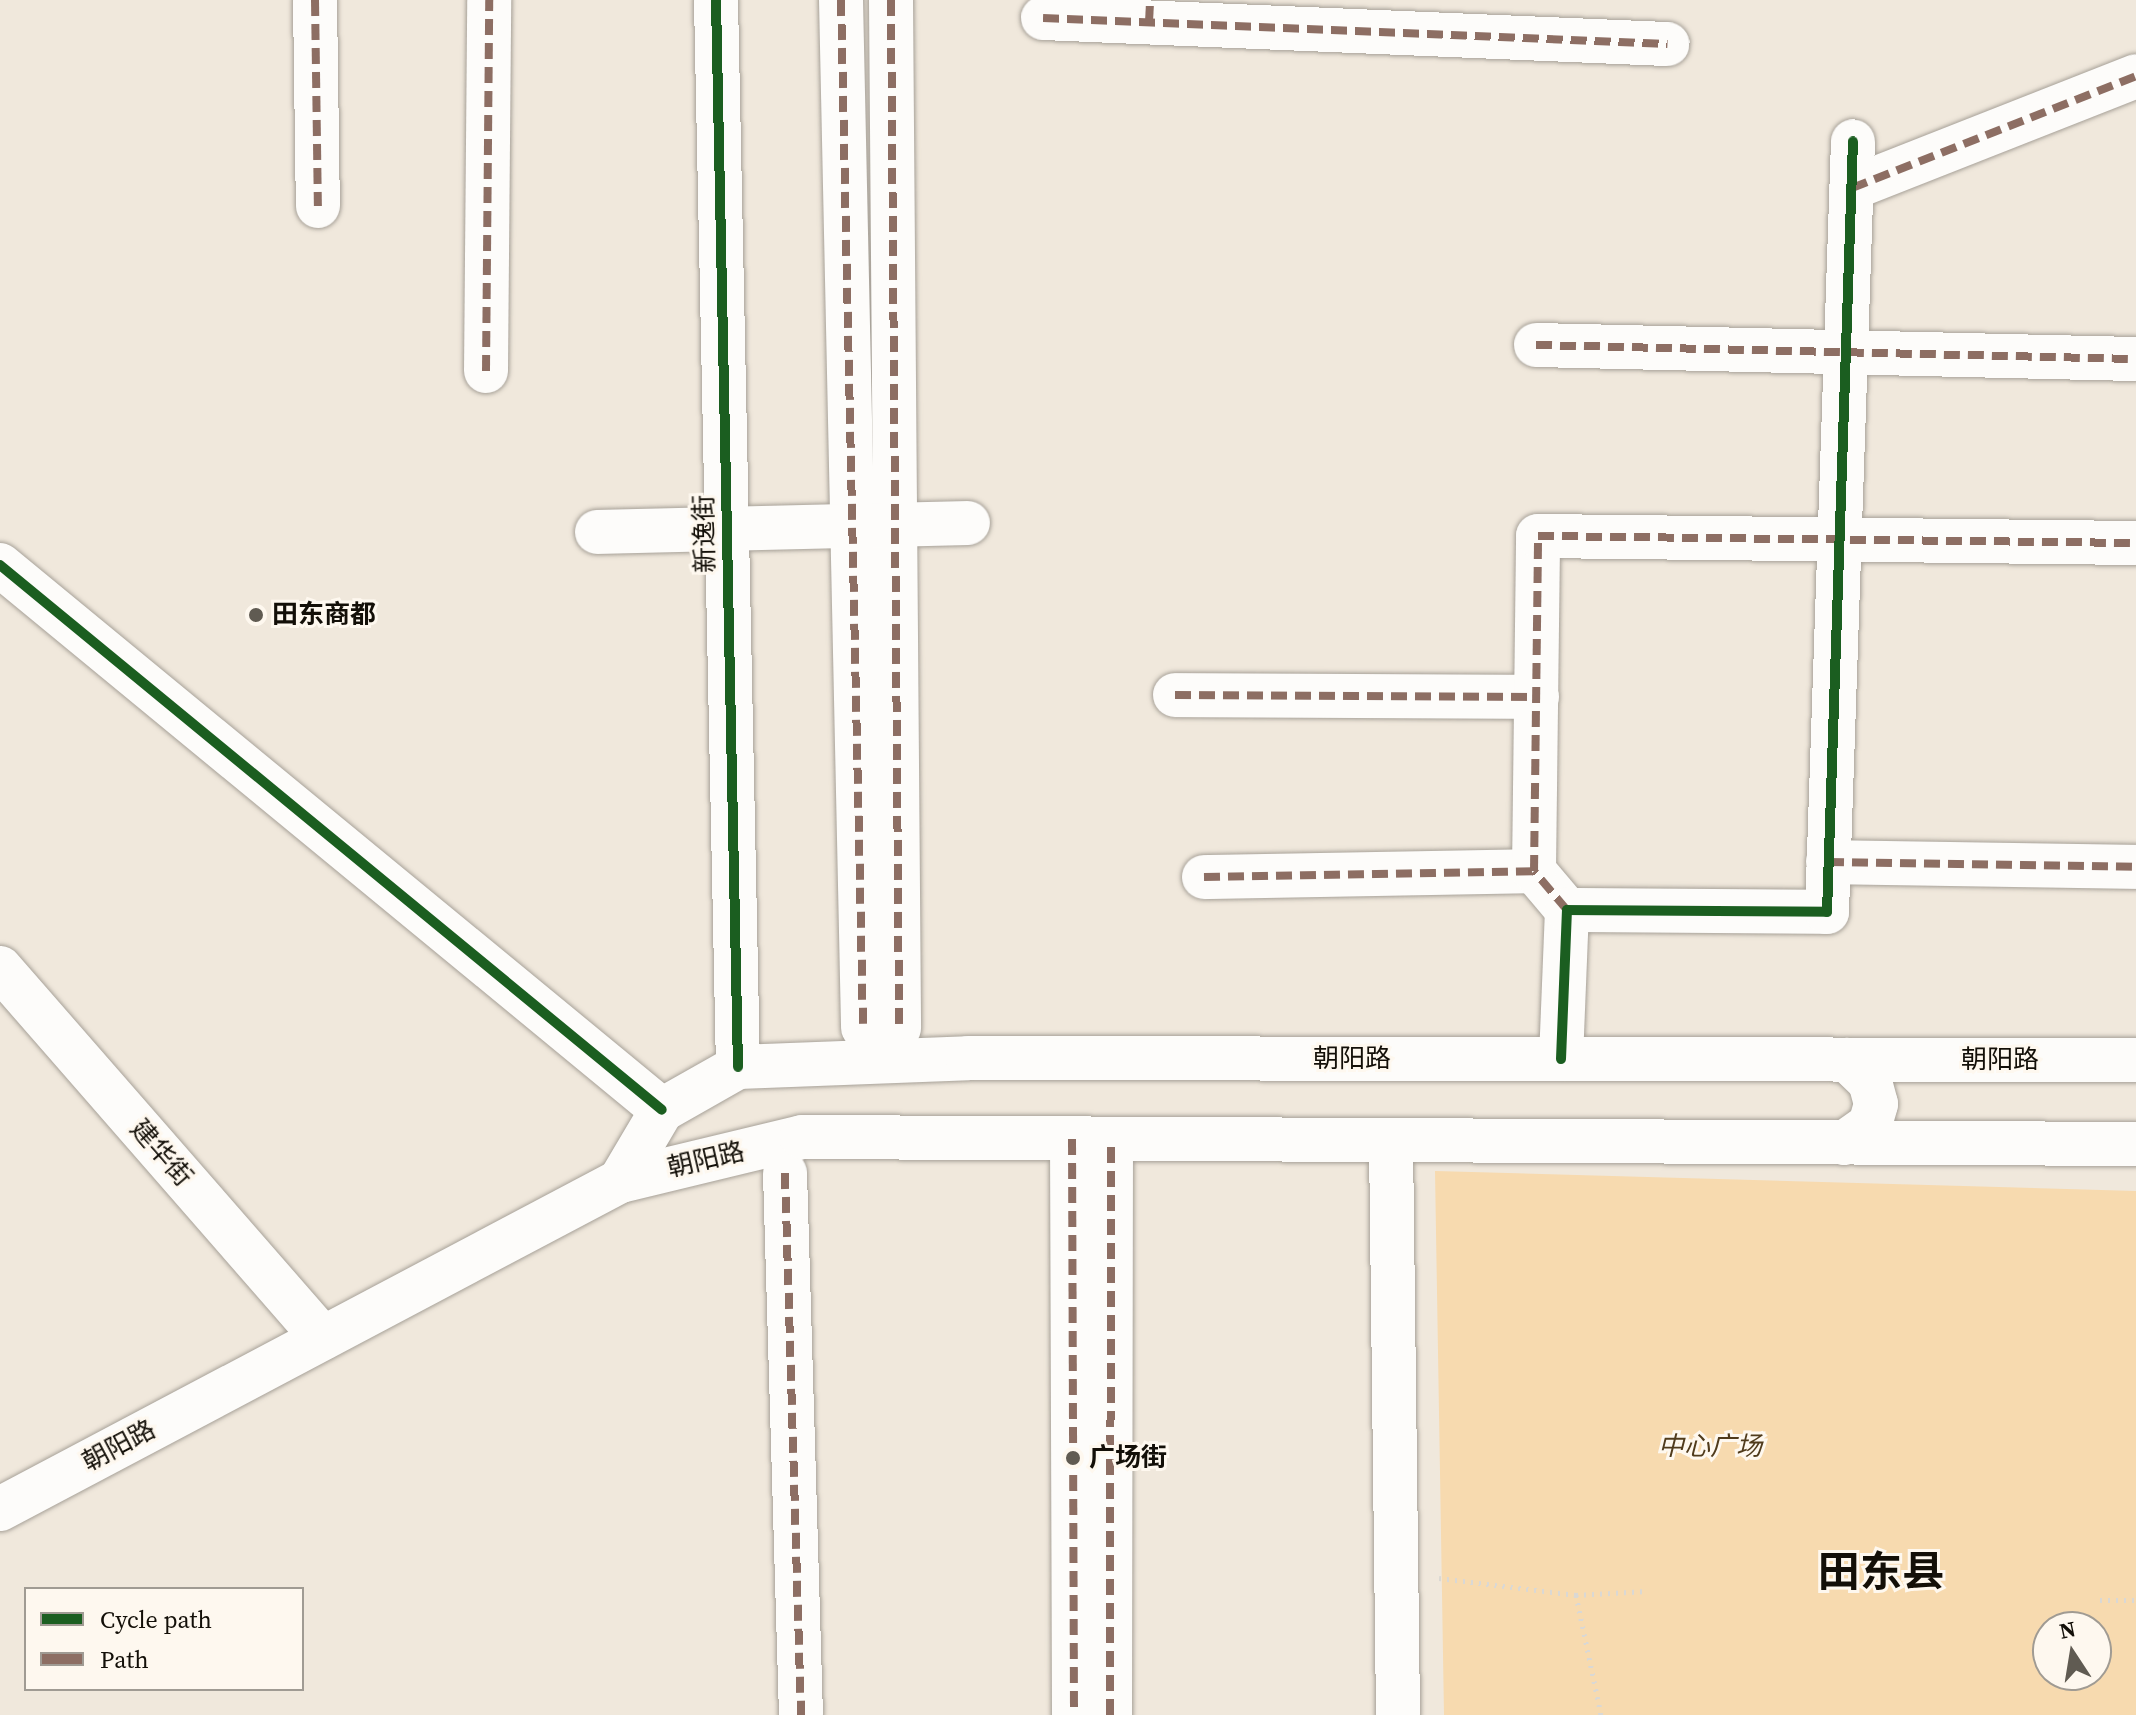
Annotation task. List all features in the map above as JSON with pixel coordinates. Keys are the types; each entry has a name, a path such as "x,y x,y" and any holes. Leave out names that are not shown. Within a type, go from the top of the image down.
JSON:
{"street":[{"path":"315,0 318,206"},
{"path":"486,371 489,0"},
{"name":"新逸街","path":"716,0 738,1067"},
{"path":"841,0 852,527 881,1028 896,526 891,0"},
{"path":"1043,18 1150,11 1667,44"},
{"path":"1852,188 2136,76"},
{"path":"1567,910 1827,912 1853,141"},
{"path":"1536,345 2136,359"},
{"path":"597,532 727,533 968,523"},
{"path":"1561,1059 1567,910 1534,871 1538,536 2136,543"},
{"path":"0,565 662,1110"},
{"path":"1175,695 1537,697"},
{"path":"1828,862 2136,867"},
{"path":"1204,877 1534,871"},
{"name":"建华街","path":"0,968 323,1338"},
{"name":"朝阳路","path":"620,1181 662,1110 738,1067 968,1058 2136,1060"},
{"path":"1844,1143 1870,1125 1876,1104 1870,1082 1847,1060"},
{"name":"朝阳路","path":"0,1509 620,1181 802,1137 2136,1144"},
{"path":"1074,1715 1091,1140"},
{"path":"1091,1140 1110,1715"},
{"path":"1391,1141 1398,1715"},
{"path":"785,1173 801,1715"}],"path":[{"path":"1426,1577 1576,1595 1647,1591"},
{"path":"1576,1595 1601,1715"},
{"path":"2100,1600 2136,1600"}],"green space":[{"name":"中心广场","path":"1435,1171 2136,1191 2136,1715 1444,1715"}],"marked path":[{"path":"315,0 318,206"},
{"path":"486,371 489,0"},
{"path":"841,0 863,1028"},
{"path":"891,0 899,1028"},
{"path":"1149,22 1150,0"},
{"path":"1043,18 1667,44"},
{"path":"1852,188 2136,76"},
{"path":"1536,345 2136,359"},
{"path":"1567,910 1534,871 1538,536 2136,543"},
{"path":"1175,695 1537,697"},
{"path":"1828,862 2136,867"},
{"path":"1204,877 1534,871"},
{"path":"1072,1139 1074,1715"},
{"path":"1110,1715 1111,1140"},
{"path":"785,1173 801,1715"}],"cycle path":[{"path":"716,0 738,1067"},
{"path":"1561,1059 1567,910 1827,912 1853,141"},
{"path":"0,565 662,1110"}],"place":[{"name":"田东商都","path":"256,615"},
{"name":"广场街","path":"1073,1458"}],"district":[{"name":"田东县","path":"1881,1571"}]}
